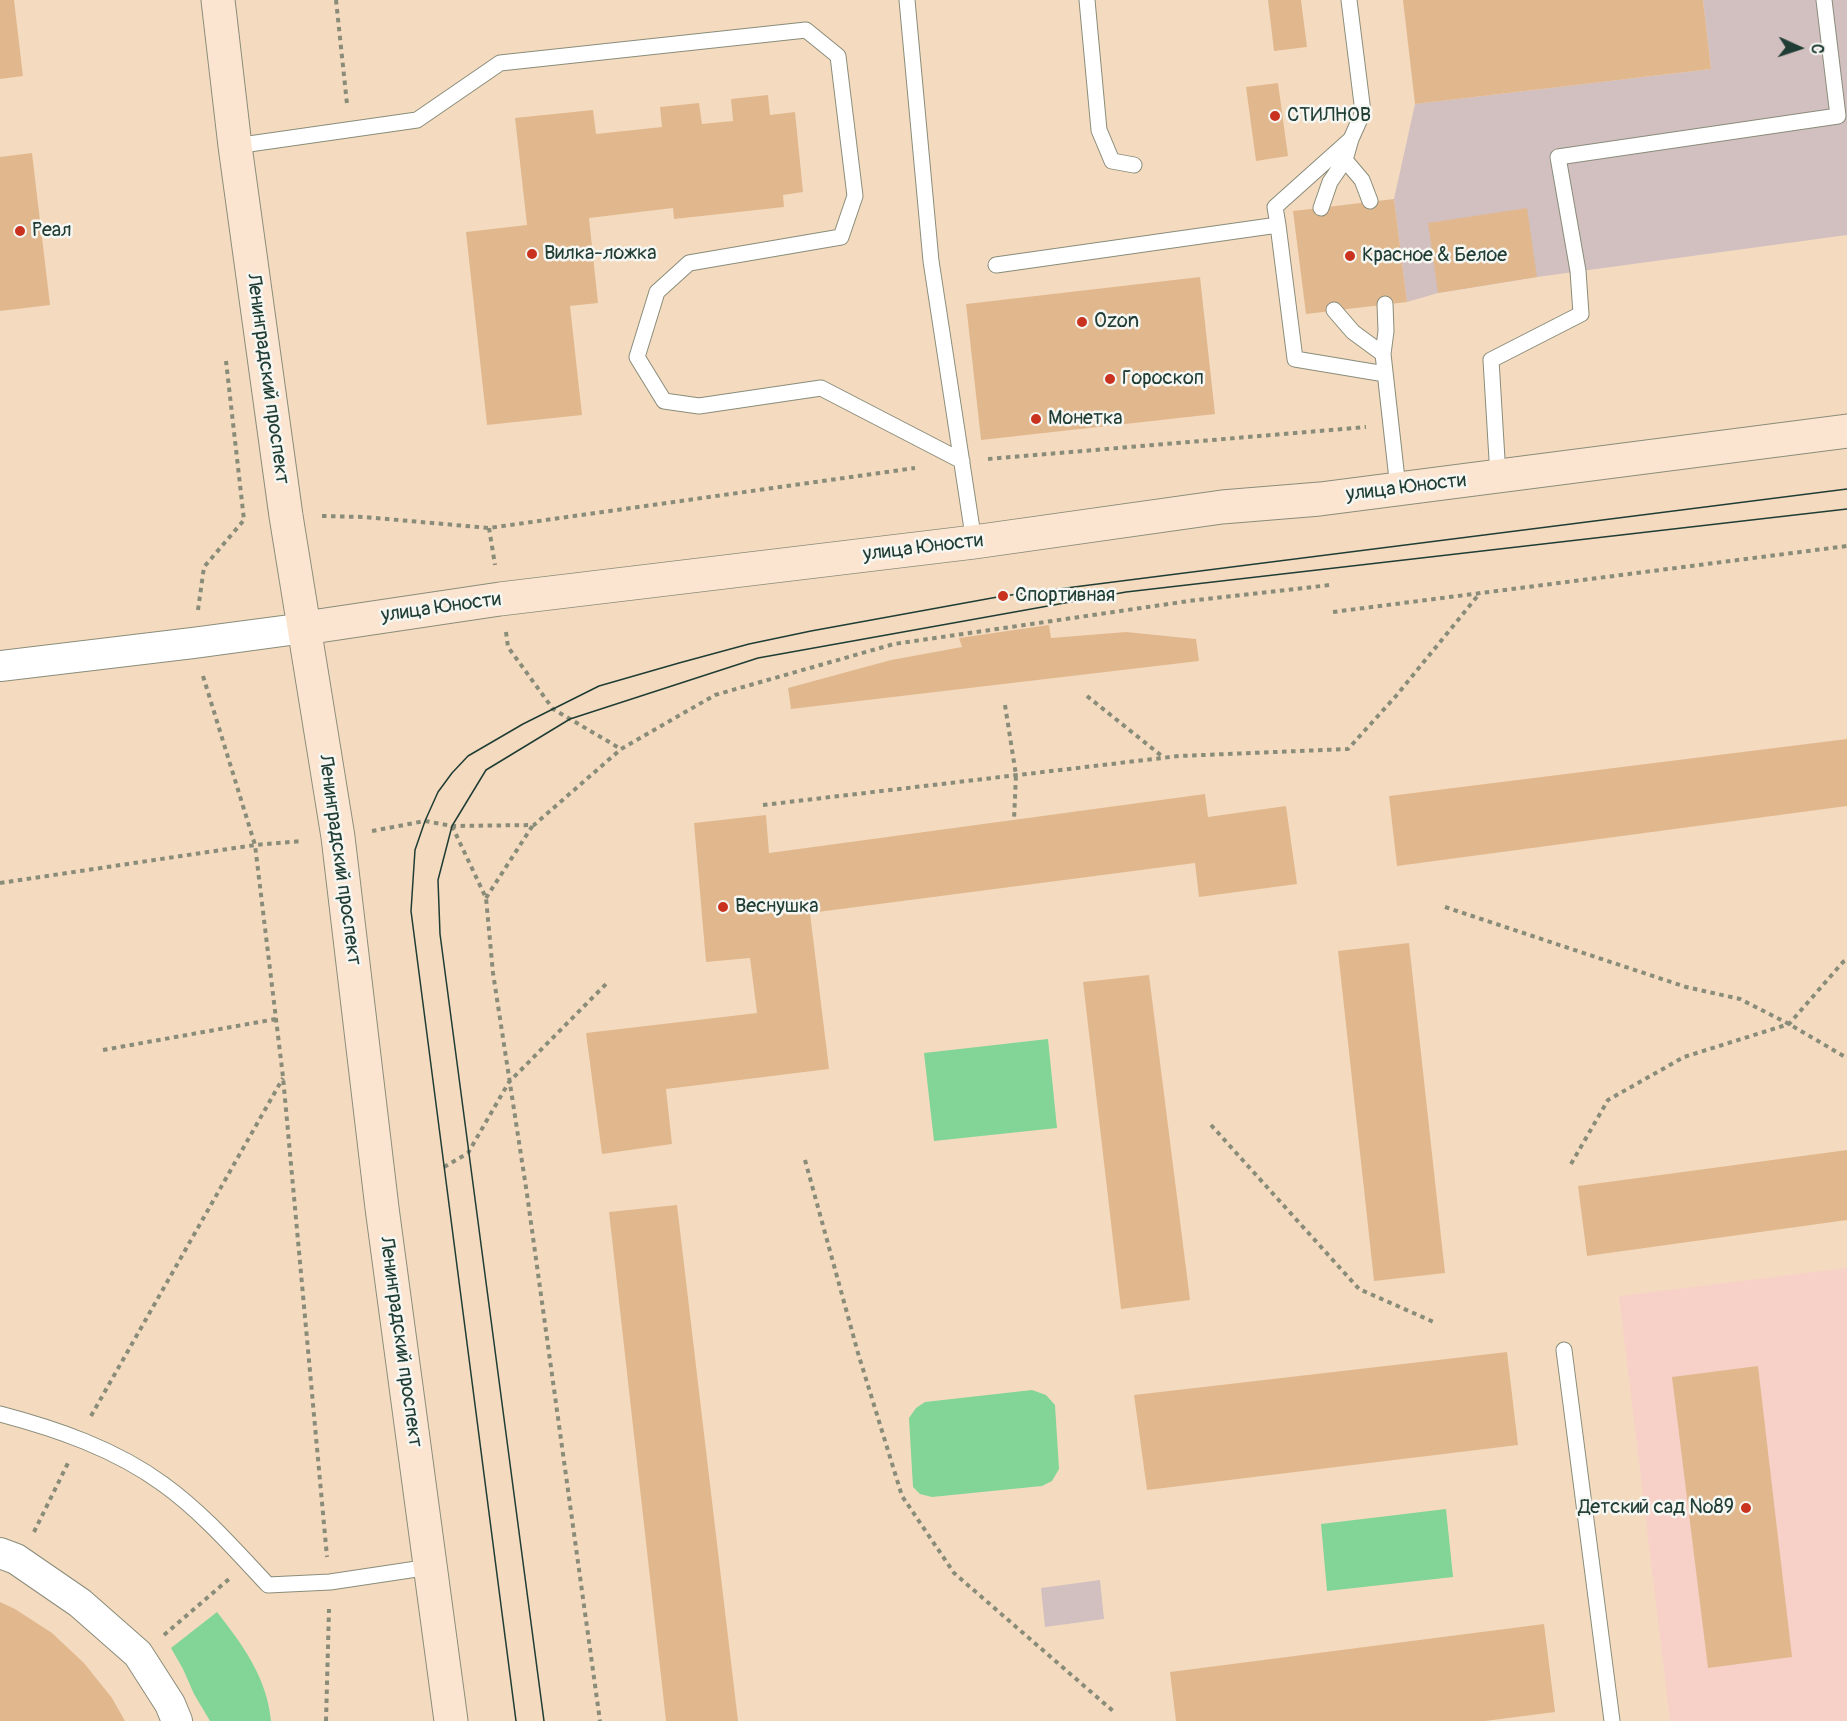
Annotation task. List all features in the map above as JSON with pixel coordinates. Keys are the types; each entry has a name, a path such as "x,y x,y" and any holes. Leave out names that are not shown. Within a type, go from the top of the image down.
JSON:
{"main road":[{"name":"Ленинградский проспект","path":"218,0 235,146 286,516 338,837 382,1208 451,1721"},
{"name":"улица Юности","path":"305,628 500,599 974,542 1222,507 1320,499 1847,431"}],"street":[{"name":"улица Юности","path":"0,666 193,644 305,628"},
{"path":"0,1553 16,1559 80,1603 138,1654 170,1704 177,1721"}],"lane":[{"path":"907,0 931,261 974,542"},
{"path":"1087,0 1099,130 1112,161 1134,165"},
{"path":"1321,208 1330,182 1345,160 1363,112 1349,0"},
{"path":"1498,476 1491,360 1581,314 1578,271 1558,156 1838,116 1824,0"},
{"path":"235,146 417,120 500,63 806,30 838,56 855,196 841,237 689,263 657,292 637,357 664,401 699,406 820,388 962,461"},
{"path":"1351,139 1275,207 1295,359 1385,374"},
{"path":"1345,160 1362,180 1370,201"},
{"path":"996,265 1278,225"},
{"path":"1384,304 1386,331 1383,354 1398,489"},
{"path":"1334,310 1353,332 1383,354"},
{"path":"1564,1350 1612,1721"},
{"path":"0,1414 78,1438 119,1457 163,1484 205,1519 268,1586 330,1582 430,1567"}],"path":[{"path":"336,0 349,130"},
{"path":"226,360 244,520"},
{"path":"326,1721 330,1582 283,1077 255,845 193,644 204,567 244,520 286,516 364,517 489,528 962,461 1391,425"},
{"path":"489,528 508,647 553,709 621,748"},
{"path":"1333,612 1847,546"},
{"path":"486,898 534,825 621,748 716,695 894,644 1189,601 1330,585"},
{"path":"763,805 1164,758 1348,749 1396,696 1480,593"},
{"path":"1087,696 1164,758"},
{"path":"1005,705 1016,775 1014,820"},
{"path":"534,825 452,826 486,898 493,973 527,1194 600,1721"},
{"path":"0,883 255,845"},
{"path":"1445,907 1686,987 1740,999 1847,1058"},
{"path":"1571,1164 1608,1100 1684,1057 1789,1024 1847,960"},
{"path":"444,1167 468,1153 509,1082 609,981"},
{"path":"103,1050 276,1019"},
{"path":"78,1438 283,1077"},
{"path":"1211,1125 1359,1289 1436,1323"},
{"path":"805,1160 858,1353 903,1496 954,1573 1113,1711"},
{"path":"29,1542 60,1480"},
{"path":"164,1635 212,1594"}],"shaded area":[{"path":"1703,0 1847,0 1847,235 1537,277 1438,293 1407,302 1394,199 1415,104 1711,69"},
{"name":"Детский сад №89","path":"1847,1268 1847,1721 1670,1721 1619,1296"},
{"path":"1100,1580 1104,1619 1045,1627 1041,1588"}],"green space":[{"path":"1048,1039 1057,1128 934,1141 924,1053"},
{"path":"1032,1390 1046,1395 1055,1405 1059,1469 1052,1481 1042,1486 932,1497 920,1494 913,1487 909,1418 916,1408 925,1402"},
{"path":"1446,1509 1453,1577 1327,1591 1321,1524"},
{"path":"217,1612 236,1637 259,1676 269,1705 271,1721 210,1721 171,1648"}],"building":[{"path":"0,0 14,0 23,76 0,79"},
{"path":"1268,0 1301,0 1307,47 1274,51"},
{"path":"1403,0 1703,0 1711,69 1415,104"},
{"path":"1278,83 1288,156 1256,161 1246,87"},
{"path":"768,95 770,115 795,112 803,192 783,195 784,207 674,219 673,208 589,218 598,303 570,306 582,415 487,425 466,232 527,225 515,118 593,110 596,134 662,127 660,107 699,103 702,124 733,121 731,99"},
{"name":"Реал","path":"32,153 50,305 0,311 0,157"},
{"name":"Красное & Белое","path":"1394,199 1407,302 1306,314 1293,211"},
{"path":"1527,208 1537,277 1438,293 1428,223"},
{"path":"1200,277 1215,414 981,440 966,304"},
{"path":"1049,625 1051,638 1126,632 1196,639 1199,661 791,709 788,688 891,660 962,647 959,638"},
{"path":"1847,739 1847,806 1397,866 1389,796"},
{"path":"1205,794 1208,817 1286,806 1297,884 1199,897 1195,863 810,913 829,1069 666,1089 672,1144 602,1154 586,1033 757,1013 750,958 706,962 694,823 766,815 769,853"},
{"path":"1409,943 1445,1273 1374,1281 1338,951"},
{"path":"1149,975 1190,1300 1121,1309 1083,982"},
{"path":"1847,1150 1847,1220 1587,1256 1578,1186"},
{"path":"677,1205 738,1721 666,1721 609,1212"},
{"path":"1507,1352 1518,1445 1147,1490 1134,1395"},
{"path":"1758,1366 1792,1657 1708,1668 1672,1377"},
{"path":"0,1602 52,1633 84,1663 112,1698 125,1721 0,1721"},
{"path":"1544,1624 1555,1712 1485,1721 1176,1721 1170,1672"}],"tram line":[{"path":"516,1721 411,911 415,850 425,821 438,792 468,756 523,724 599,686 749,644 811,631 1003,596 1847,489"},
{"path":"544,1721 440,934 438,880 452,826 486,770 570,719 758,658 1126,592 1847,509"}],"place":[{"name":"СТИЛНОВ","path":"1275,116"},
{"name":"Реал","path":"20,231"},
{"name":"Вилка-ложка","path":"532,254"},
{"name":"Красное & Белое","path":"1350,256"},
{"name":"Ozon","path":"1082,322"},
{"name":"Гороскоп","path":"1110,379"},
{"name":"Монетка","path":"1036,419"},
{"name":"Спортивная","path":"1003,596"},
{"name":"Веснушка","path":"723,907"},
{"name":"Детский сад №89","path":"1746,1508"}]}
